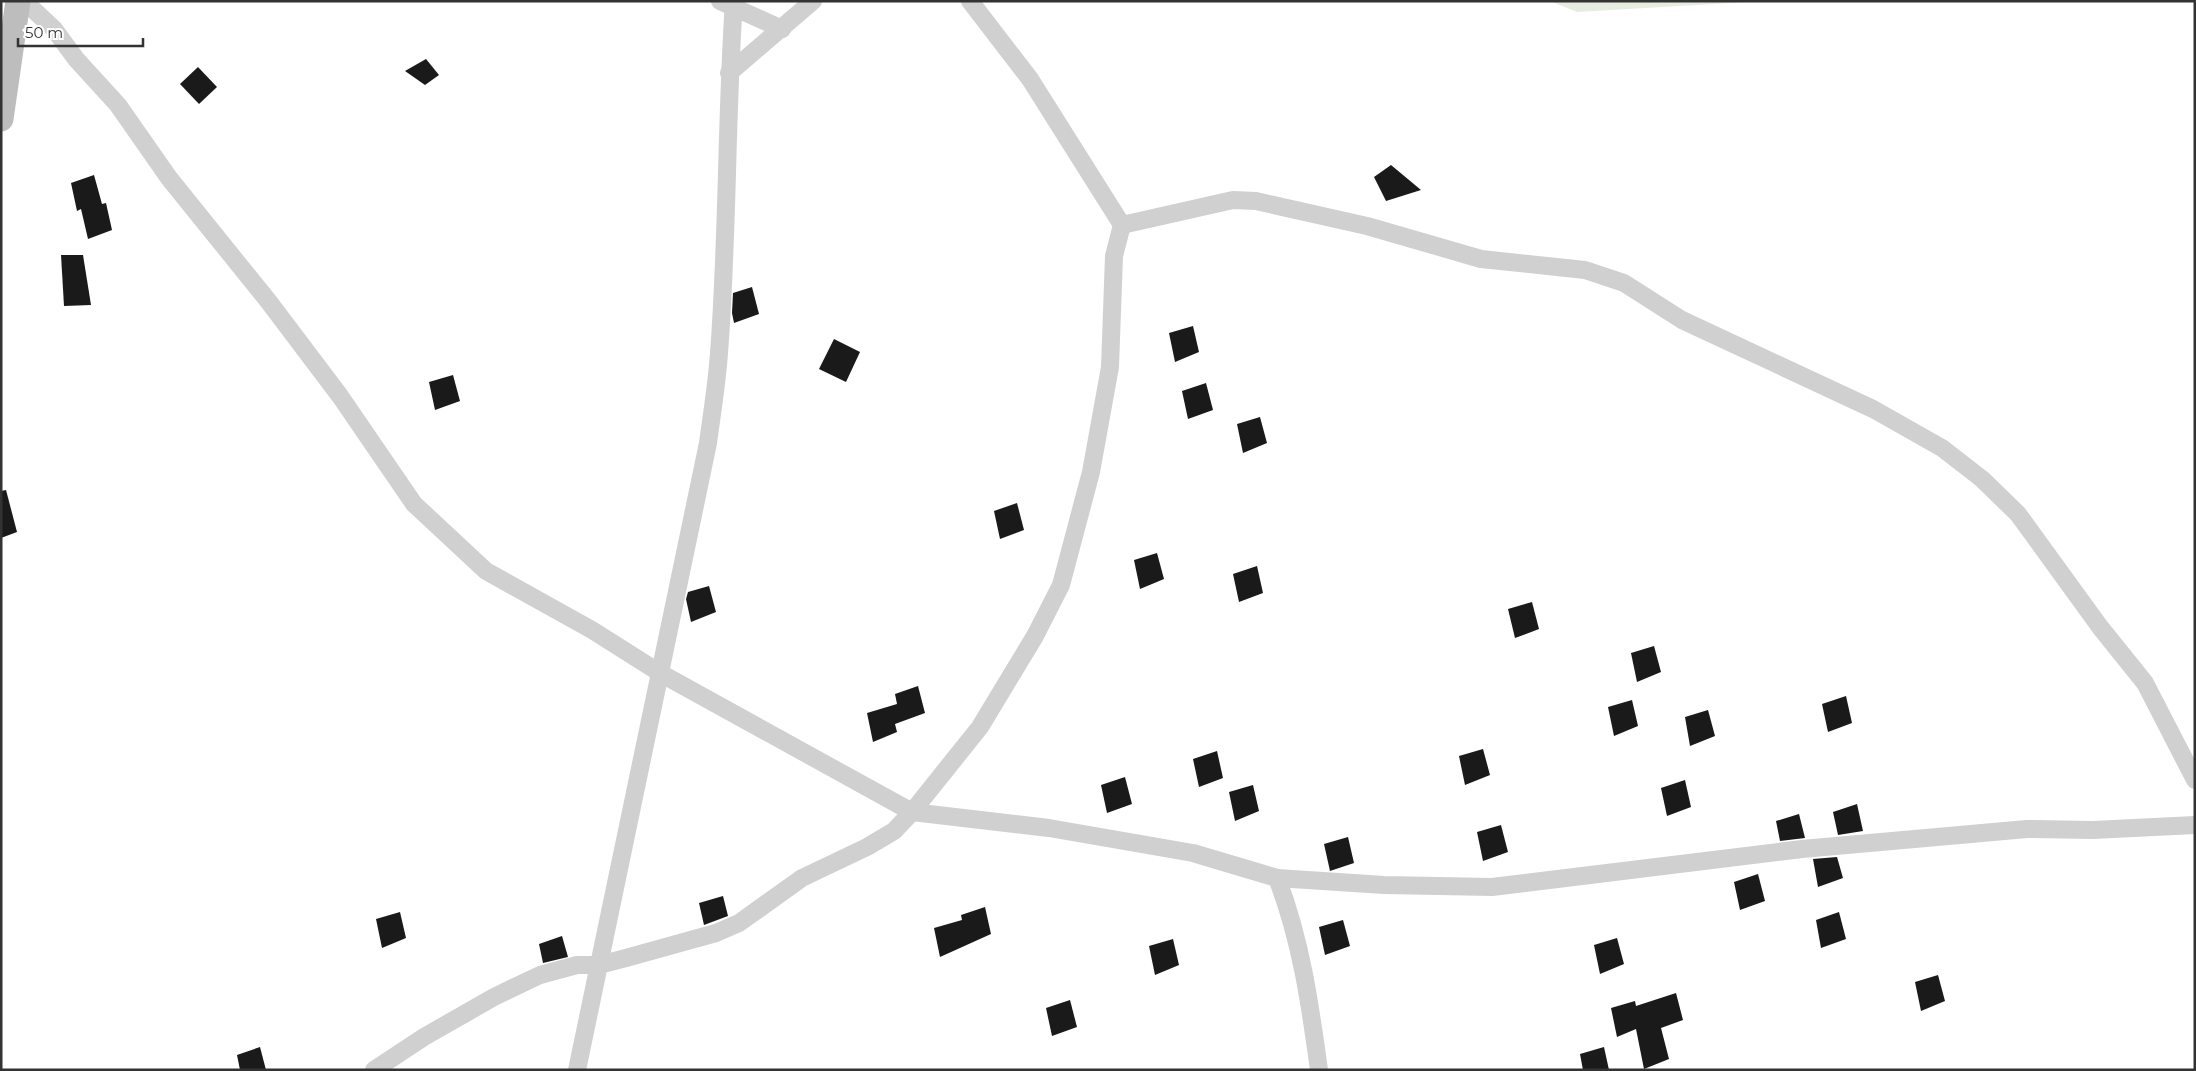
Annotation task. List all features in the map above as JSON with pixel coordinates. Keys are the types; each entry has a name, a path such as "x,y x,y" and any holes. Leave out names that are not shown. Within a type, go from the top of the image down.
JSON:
{"main road":[{"path":"1,119 18,1"}],"street":[{"path":"24,1 54,29 76,59 118,105 169,178 270,302 334,388 414,504 486,571 584,625 660,673 912,812 1049,828 1193,853 1277,878 1384,885 1492,887 1802,849 2027,829 2094,830 2195,825"},
{"path":"729,73 813,1"},
{"path":"374,1070 424,1037 494,997 540,975 577,965 599,965 716,932 738,923 802,878 867,846 894,830 912,812 980,727 1035,636 1061,586 1091,472 1110,367 1114,256 1122,225 1030,79 970,1"},
{"path":"576,1070 708,443 719,354 726,192 729,3 782,29"},
{"path":"1122,225 1233,200 1256,201 1367,226 1481,258 1585,270 1624,283 1682,320 1873,409 1942,448 1982,479 2018,514 2100,627 2145,682 2195,780"},
{"path":"1277,878 1290,912 1307,981 1319,1070"}],"shaded area":[{"path":"1550,1 1765,1 1577,12"}],"building":[{"path":"426,59 439,75 425,85 405,71"},
{"path":"198,67 217,87 199,104 180,84"},
{"path":"1391,165 1421,190 1386,201 1374,177"},
{"path":"94,175 102,204 106,203 112,230 88,239 81,209 77,211 71,183"},
{"path":"61,255 83,255 91,305 64,306"},
{"path":"752,287 759,314 734,323 732,313 733,293"},
{"path":"1193,326 1199,352 1175,362 1169,333"},
{"path":"834,339 860,352 846,382 819,369"},
{"path":"453,375 460,401 435,410 429,382"},
{"path":"1206,383 1213,410 1188,419 1182,391"},
{"path":"1260,417 1267,443 1243,453 1237,424"},
{"path":"6,490 17,532 1,538 1,491"},
{"path":"1017,503 1024,530 1000,539 994,511"},
{"path":"1157,553 1164,579 1140,589 1134,560"},
{"path":"1257,566 1263,593 1239,602 1233,574"},
{"path":"709,586 716,612 691,622 686,599 688,592"},
{"path":"1532,602 1539,629 1515,638 1508,609"},
{"path":"1654,646 1661,672 1637,682 1631,653"},
{"path":"918,686 925,713 895,724 897,732 873,742 867,713 897,704 895,694"},
{"path":"1846,696 1852,723 1828,732 1822,704"},
{"path":"1632,700 1638,726 1614,736 1608,707"},
{"path":"1708,710 1715,736 1690,746 1685,717"},
{"path":"1483,749 1490,775 1465,785 1459,756"},
{"path":"1217,751 1223,778 1199,787 1193,759"},
{"path":"1125,777 1132,804 1107,813 1101,785"},
{"path":"1685,780 1691,807 1667,816 1661,788"},
{"path":"1253,785 1259,811 1235,821 1229,792"},
{"path":"1857,804 1863,831 1838,835 1833,812"},
{"path":"1799,814 1805,838 1780,841 1776,821"},
{"path":"1501,825 1508,852 1483,861 1477,832"},
{"path":"1348,837 1354,863 1330,871 1324,844"},
{"path":"1837,857 1843,878 1818,887 1813,859"},
{"path":"1758,874 1765,901 1740,910 1734,882"},
{"path":"723,896 728,916 704,925 699,903"},
{"path":"985,907 991,934 940,957 934,928 962,920 961,915"},
{"path":"400,912 406,938 382,948 376,919"},
{"path":"1839,912 1846,939 1821,948 1816,920"},
{"path":"1343,920 1350,946 1325,955 1319,927"},
{"path":"562,936 568,957 543,963 539,944"},
{"path":"1617,938 1624,964 1600,974 1594,945"},
{"path":"1173,939 1179,965 1155,975 1149,946"},
{"path":"1938,975 1945,1001 1921,1011 1915,982"},
{"path":"1676,993 1683,1020 1661,1028 1669,1059 1644,1069 1636,1029 1617,1037 1611,1008 1635,1001 1636,1006"},
{"path":"1070,1000 1077,1027 1052,1036 1046,1008"},
{"path":"260,1047 266,1070 240,1070 237,1055"},
{"path":"1604,1047 1609,1070 1583,1070 1580,1054"}]}
